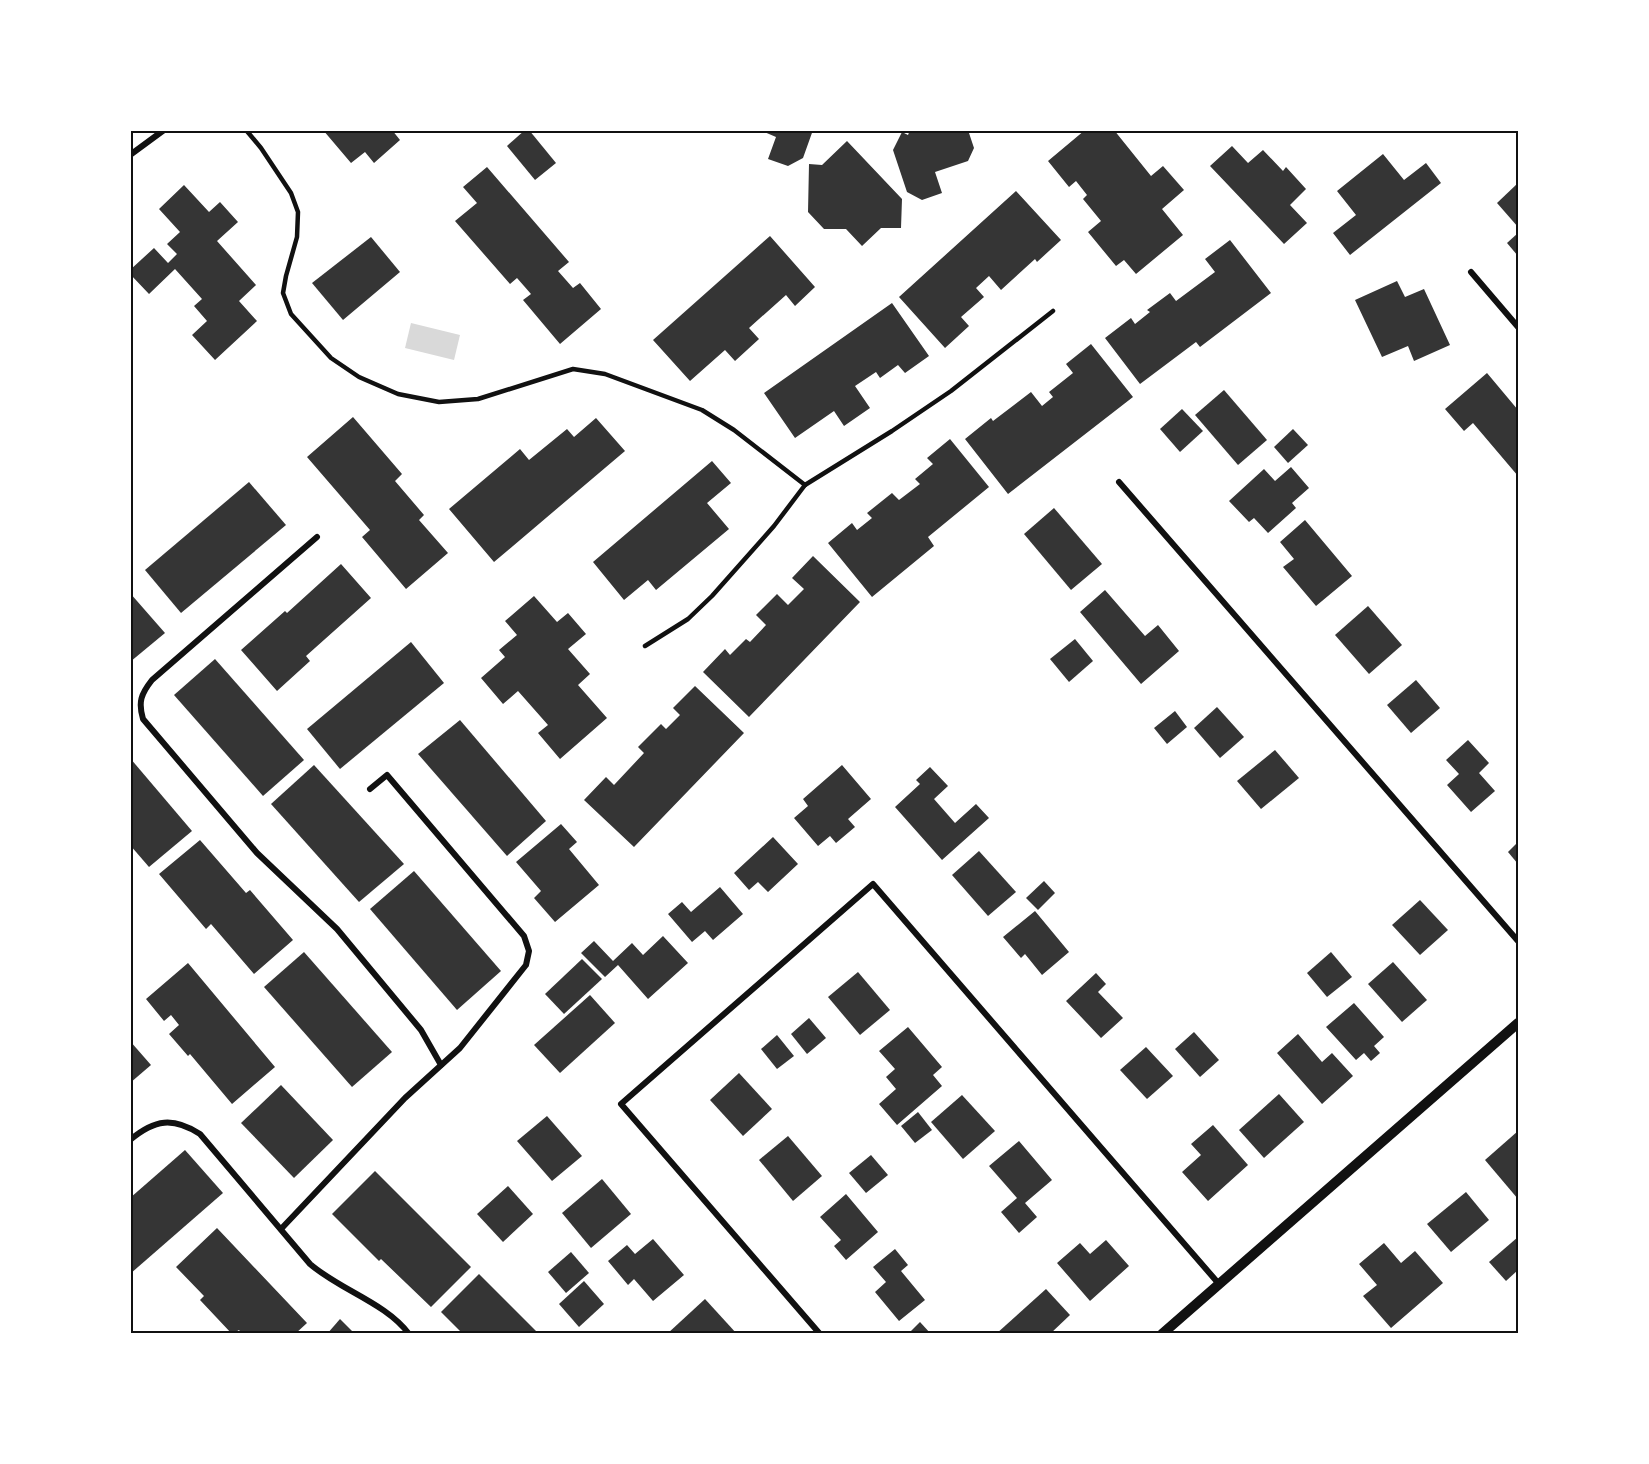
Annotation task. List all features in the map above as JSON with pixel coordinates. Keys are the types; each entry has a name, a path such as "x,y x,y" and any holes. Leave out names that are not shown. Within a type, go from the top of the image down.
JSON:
{"street":[{"path":"130,155 164,130"},
{"path":"1472,272 1518,327"},
{"path":"1119,482 1518,941"},
{"path":"317,537 152,680 141,694 139,706 143,719 257,853 338,929 421,1030 441,1065"},
{"path":"281,1229 405,1098 460,1048 526,965 529,951 524,936 387,775 370,789"},
{"path":"820,1334 621,1104 873,884 1219,1284"},
{"path":"1162,1334 1518,1023"},
{"path":"130,1140 148,1126 159,1123 180,1124 200,1134 317,1271 392,1316 409,1334"}],"lane":[{"path":"246,130 291,193 298,212 297,237 283,293 291,314 331,358 358,377 398,394 439,402 478,399 573,369 605,374 702,410 735,430 805,484"},
{"path":"645,646 688,619 712,596 774,526 805,484 892,431 951,391 1053,311"}],"shaded area":[{"path":"411,323 460,335 454,360 405,348"}],"building":[{"path":"323,130 392,130 400,140 374,163 365,152 351,163"},
{"path":"525,130 529,130 556,163 535,180 507,146"},
{"path":"760,130 813,130 803,158 788,166 768,159 776,137"},
{"path":"910,130 968,130 974,148 968,161 935,172 942,193 922,200 907,192 893,150 902,132 908,135"},
{"path":"1085,130 1114,130 1151,176 1163,166 1184,190 1162,209 1183,235 1136,274 1124,260 1116,266 1088,232 1101,221 1083,199 1087,195 1076,181 1069,187 1048,161"},
{"path":"847,141 902,199 901,228 881,228 862,246 846,229 824,229 808,212 809,164 822,165"},
{"path":"1232,146 1248,163 1263,150 1283,171 1286,167 1306,189 1290,205 1307,223 1284,244 1210,166"},
{"path":"1383,154 1404,180 1426,163 1441,183 1350,255 1333,233 1356,215 1337,191"},
{"path":"487,167 569,262 558,271 573,288 580,283 601,309 560,344 523,300 531,294 517,278 510,284 455,221 477,203 463,187"},
{"path":"1518,183 1518,227 1497,203"},
{"path":"184,185 209,212 220,202 238,222 217,241 256,285 239,301 257,321 215,360 192,335 207,321 194,306 202,299 175,269 149,294 130,274 130,270 154,248 168,263 177,254 167,244 180,232 159,209"},
{"path":"1016,191 1061,240 1037,262 1035,259 1001,290 989,276 976,288 984,297 961,317 969,326 945,348 899,297"},
{"path":"1518,233 1518,256 1507,243"},
{"path":"770,236 815,287 795,306 786,295 749,328 759,339 735,361 725,350 690,381 653,340"},
{"path":"371,237 400,272 343,320 312,283"},
{"path":"1230,240 1271,293 1200,347 1196,342 1140,384 1105,338 1131,318 1135,324 1150,312 1147,310 1170,293 1176,301 1215,272 1205,259"},
{"path":"1397,281 1405,297 1424,289 1450,345 1414,361 1408,346 1382,357 1355,300"},
{"path":"892,303 929,356 905,373 898,365 880,378 876,372 855,386 870,408 844,426 834,411 795,438 764,393"},
{"path":"1091,344 1133,397 1008,494 965,439 991,418 993,421 1031,392 1042,406 1053,397 1049,392 1073,373 1066,364"},
{"path":"1487,373 1518,410 1518,476 1473,423 1464,431 1445,409"},
{"path":"1224,390 1267,440 1238,465 1195,415"},
{"path":"1182,409 1203,431 1180,452 1160,429"},
{"path":"353,417 402,474 395,481 424,515 419,520 448,553 406,589 362,537 370,530 307,457"},
{"path":"596,418 625,451 494,562 449,509 520,449 529,460 567,429 574,437"},
{"path":"1293,429 1308,445 1288,463 1274,447"},
{"path":"950,439 989,487 928,537 934,546 872,597 828,543 852,523 857,530 872,518 867,513 892,493 899,500 920,484 915,479 933,464 927,458"},
{"path":"712,461 731,483 707,503 729,529 656,590 648,580 624,600 593,562"},
{"path":"1291,467 1309,488 1292,503 1296,508 1268,533 1254,518 1249,522 1229,501 1264,469 1275,481"},
{"path":"249,482 286,525 181,613 145,570"},
{"path":"1054,508 1102,564 1071,590 1024,534"},
{"path":"1305,520 1352,576 1316,606 1283,567 1294,559 1280,542"},
{"path":"813,556 860,602 749,717 703,672 725,649 730,655 746,639 750,642 766,625 756,615 777,594 788,605 804,589 792,578"},
{"path":"341,564 371,598 306,656 310,661 277,691 241,650 285,611 287,613"},
{"path":"1105,590 1145,636 1158,625 1179,651 1141,684 1080,612"},
{"path":"130,593 165,633 130,662"},
{"path":"534,596 557,622 568,613 586,634 568,649 590,674 578,685 607,718 560,759 538,733 548,725 518,691 503,704 481,678 505,657 499,650 517,635 505,621"},
{"path":"1368,606 1402,645 1369,674 1335,635"},
{"path":"1075,639 1093,661 1069,682 1050,659"},
{"path":"411,642 444,683 340,769 307,729"},
{"path":"215,659 304,760 263,796 174,695"},
{"path":"1416,680 1440,708 1411,733 1387,705"},
{"path":"695,686 744,733 634,847 584,800 606,777 614,785 644,753 638,747 661,724 666,729 680,715 673,708"},
{"path":"1217,707 1244,737 1220,758 1194,728"},
{"path":"1175,711 1187,727 1167,744 1154,728"},
{"path":"460,720 546,821 507,856 418,754"},
{"path":"1468,740 1489,763 1479,773 1495,791 1471,812 1447,785 1459,774 1446,760"},
{"path":"1275,750 1299,778 1261,809 1237,781"},
{"path":"130,758 192,831 149,867 130,845"},
{"path":"314,765 404,864 359,902 271,804"},
{"path":"842,765 871,799 848,819 855,827 836,843 830,836 818,846 794,818 808,806 803,799"},
{"path":"930,767 948,786 934,799 955,823 976,804 989,818 942,860 895,807 920,784 916,780"},
{"path":"561,824 577,842 569,849 599,885 555,922 534,898 541,891 516,862"},
{"path":"773,837 798,864 768,892 758,882 749,890 734,873"},
{"path":"200,840 246,893 250,890 293,940 254,974 211,924 206,929 159,874"},
{"path":"1518,842 1518,864 1508,852"},
{"path":"979,851 1016,892 988,916 952,875"},
{"path":"414,871 501,971 457,1010 370,909"},
{"path":"1044,881 1055,893 1038,910 1026,898"},
{"path":"720,887 743,914 713,940 705,931 692,942 668,914 682,902 691,912"},
{"path":"1420,900 1448,930 1420,955 1392,925"},
{"path":"1035,911 1069,952 1042,975 1025,954 1021,958 1003,937"},
{"path":"663,936 688,963 648,999 618,965 605,977 581,953 594,941 613,961 632,943 643,955"},
{"path":"304,952 392,1052 352,1087 264,987"},
{"path":"1331,952 1352,977 1327,997 1307,973"},
{"path":"582,959 602,979 564,1014 545,994"},
{"path":"1393,962 1427,1000 1402,1022 1368,984"},
{"path":"188,963 275,1067 232,1104 190,1054 188,1056 169,1034 179,1025 171,1015 164,1021 146,999"},
{"path":"858,972 890,1010 860,1035 828,997"},
{"path":"1096,973 1106,984 1098,992 1123,1018 1101,1038 1066,1001"},
{"path":"590,995 615,1023 560,1073 534,1045"},
{"path":"1354,1003 1384,1037 1374,1046 1380,1053 1371,1061 1364,1053 1356,1060 1326,1027"},
{"path":"809,1018 826,1038 807,1054 791,1034"},
{"path":"908,1027 942,1067 933,1075 942,1086 897,1125 879,1104 896,1089 886,1077 895,1069 879,1051"},
{"path":"1194,1032 1219,1060 1200,1077 1175,1049"},
{"path":"1298,1034 1322,1062 1332,1053 1353,1076 1322,1104 1277,1053"},
{"path":"777,1035 794,1056 777,1069 761,1049"},
{"path":"130,1041 151,1065 130,1083"},
{"path":"1146,1047 1173,1076 1147,1099 1120,1070"},
{"path":"739,1073 772,1109 743,1136 710,1100"},
{"path":"281,1085 333,1140 294,1178 241,1123"},
{"path":"1279,1094 1304,1122 1264,1158 1239,1130"},
{"path":"962,1095 995,1131 963,1159 931,1122"},
{"path":"918,1112 932,1130 915,1143 901,1126"},
{"path":"547,1116 582,1156 552,1181 517,1141"},
{"path":"1213,1125 1248,1165 1208,1201 1182,1172 1201,1155 1191,1144"},
{"path":"1518,1131 1518,1199 1485,1160"},
{"path":"788,1136 822,1176 793,1201 759,1160"},
{"path":"1019,1141 1052,1180 1025,1203 1037,1217 1019,1233 1001,1212 1017,1198 989,1166"},
{"path":"185,1150 223,1193 130,1274 130,1198"},
{"path":"871,1155 888,1175 866,1193 849,1173"},
{"path":"375,1171 471,1267 431,1307 381,1259 379,1261 332,1214"},
{"path":"602,1179 631,1214 591,1248 562,1213"},
{"path":"508,1186 533,1214 503,1242 477,1214"},
{"path":"1466,1192 1489,1220 1451,1252 1427,1224"},
{"path":"846,1194 878,1232 846,1260 834,1246 841,1240 820,1217"},
{"path":"217,1228 307,1323 295,1334 242,1334 239,1330 232,1334 200,1300 204,1296 176,1267"},
{"path":"1518,1237 1518,1270 1506,1281 1489,1262"},
{"path":"653,1239 684,1275 653,1301 634,1279 628,1285 608,1261 627,1245 635,1254"},
{"path":"1106,1240 1129,1266 1090,1301 1057,1263 1080,1243 1090,1254"},
{"path":"1384,1243 1401,1263 1415,1251 1443,1283 1391,1328 1363,1296 1377,1285 1359,1264"},
{"path":"895,1249 908,1265 901,1271 925,1300 899,1321 875,1292 886,1282 873,1267"},
{"path":"571,1252 589,1273 566,1293 548,1272"},
{"path":"479,1274 539,1334 463,1334 441,1312"},
{"path":"584,1281 604,1304 579,1327 559,1304"},
{"path":"1046,1289 1070,1315 1050,1334 996,1334"},
{"path":"705,1299 737,1334 667,1334"},
{"path":"340,1319 355,1334 327,1334"},
{"path":"920,1322 931,1334 908,1334"}]}
